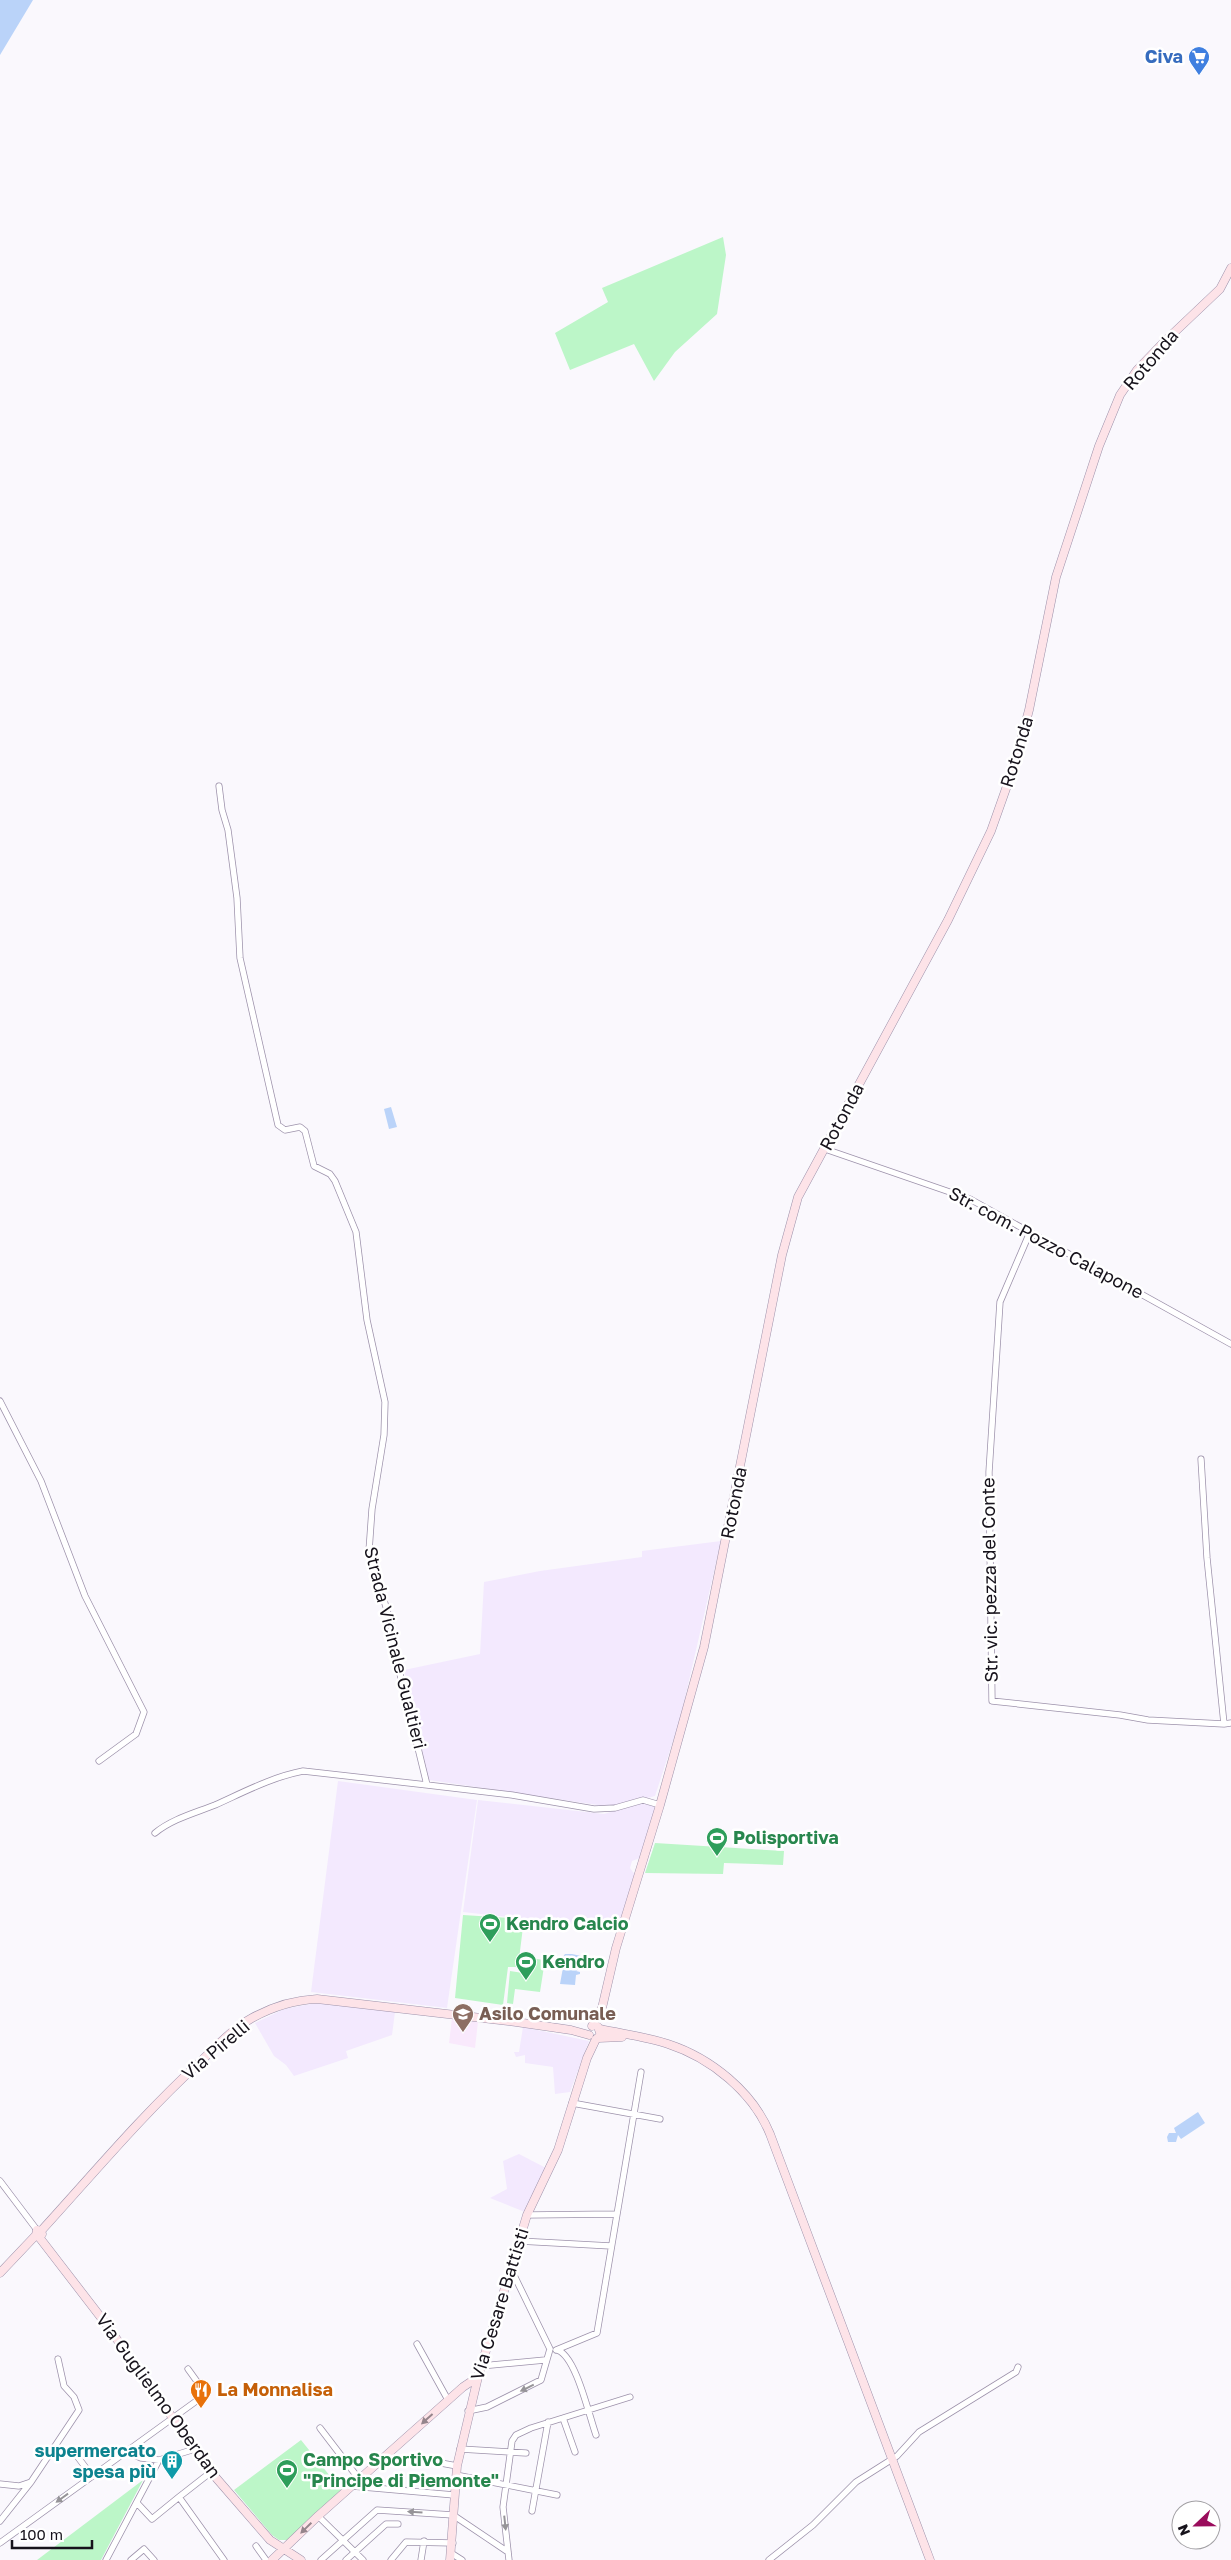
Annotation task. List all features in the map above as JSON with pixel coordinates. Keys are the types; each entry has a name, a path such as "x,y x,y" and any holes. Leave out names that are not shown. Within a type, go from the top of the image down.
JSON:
{"main road":[{"name":"Rotonda","path":"596,2027 616,1948 660,1804 704,1647 782,1255 798,1197 948,920 991,831 1014,766 1030,710 1056,577 1098,446 1120,395 1137,370 1220,289 1231,268"},
{"name":"Via Pirelli","path":"0,2273 178,2082 230,2034 251,2019 278,2007 317,1999 571,2030 593,2037 629,2036"},
{"name":"Via Pirelli","path":"571,2030 596,2027"},
{"path":"596,2027 669,2044 694,2055 714,2067 736,2085 758,2110 770,2134 930,2560"},
{"path":"593,2037 596,2027"},
{"path":"593,2037 596,2027"},
{"name":"Via Cesare Battisti","path":"451,2556 457,2466 468,2411 527,2215 558,2150 593,2037"},
{"name":"Via Guglielmo Oberdan","path":"38,2233 106,2324 211,2472 270,2540 301,2560"},
{"path":"272,2560 351,2486 448,2400 478,2377"}],"street":[{"name":"Strada Vicinale Gualtieri","path":"219,786 222,810 228,830 237,898 240,958 278,1125 285,1130 300,1127 305,1131 314,1166 330,1174 336,1181 356,1232 367,1320 385,1402 384,1435 372,1509 369,1551 390,1620 400,1674 427,1785"},
{"name":"Str. com. Pozzo Calapone","path":"825,1149 948,1190 987,1207 1231,1344"},
{"name":"Str. vic. pezza del Conte","path":"1030,1232 1000,1302 989,1472 992,1701 1120,1715 1148,1720 1228,1723"},
{"path":"0,1401 41,1481 85,1596 144,1712 136,1734 98,1761"},
{"path":"1201,1459 1207,1558 1228,1723"},
{"path":"155,1833 163,1826 283,1775 296,1772 512,1795 594,1809 615,1808 643,1800 660,1804"},
{"path":"468,2411 487,2407 541,2380 545,2360 553,2350 597,2333 632,2115 641,2072"},
{"path":"572,2103 660,2119"},
{"name":"Via Guglielmo Oberdan","path":"0,2181 38,2233"},
{"path":"527,2215 617,2214"},
{"path":"519,2241 611,2246"},
{"path":"510,2267 553,2350 565,2354 572,2365 596,2436"},
{"path":"417,2344 448,2400"},
{"path":"0,2521 31,2482 79,2410 74,2397 64,2386 58,2359"},
{"path":"481,2366 545,2360"},
{"path":"770,2560 813,2525 856,2482 892,2459 919,2432 1016,2372 1018,2367"},
{"path":"0,2543 206,2394 188,2369"},
{"path":"509,2560 503,2508 510,2452 512,2441 516,2435 548,2422 630,2397"},
{"path":"563,2418 575,2452"},
{"path":"532,2511 548,2422"},
{"path":"320,2428 359,2479"},
{"path":"127,2452 141,2458 159,2460 195,2449"},
{"path":"460,2449 526,2454"},
{"path":"74,2452 92,2476"},
{"path":"106,2560 159,2460"},
{"path":"430,2461 457,2466"},
{"path":"137,2503 152,2519 211,2472"},
{"path":"456,2475 557,2495"},
{"path":"0,2484 20,2486 31,2482"},
{"path":"351,2486 454,2495"},
{"path":"179,2497 224,2560"},
{"path":"321,2560 377,2510 453,2515 508,2552"},
{"path":"318,2516 363,2560"},
{"path":"346,2560 386,2524 398,2524"},
{"path":"391,2560 406,2542 453,2543"},
{"path":"420,2560 424,2542"},
{"path":"256,2546 266,2560"},
{"path":"131,2560 144,2549 154,2560"},
{"path":"451,2556 462,2560"}],"shaded area":[{"path":"721,1541 680,1720 655,1796 611,1807 429,1780 404,1670 480,1654 484,1582 540,1571 642,1557 642,1551"},
{"path":"338,1781 477,1800 447,2008 311,1992"},
{"path":"478,1800 604,1814 642,1803 657,1806 640,1858 632,1861 630,1868 635,1875 617,1929 463,1912"},
{"path":"316,2003 395,2012 392,2035 346,2051 348,2058 294,2076 286,2065 274,2056 255,2023 284,2009"},
{"name":"Asilo Comunale","path":"452,2018 478,2022 475,2048 449,2043"},
{"path":"523,2027 589,2041 570,2092 555,2094 553,2067 525,2063 525,2055 516,2057 514,2052 519,2052"},
{"path":"519,2154 546,2168 525,2212 490,2198 507,2189 503,2161"}],"green space":[{"path":"723,237 726,255 717,314 675,352 654,381 634,344 570,370 555,333 608,302 602,288"},
{"name":"Polisportiva","path":"655,1843 784,1851 783,1865 724,1863 723,1874 645,1873"},
{"name":"Kendro Calcio","path":"463,1915 524,1919 518,1967 508,1967 503,2005 455,1998"},
{"name":"Kendro","path":"529,1958 545,1960 540,1992 515,1989 513,2004 507,2003 510,1971 523,1973 524,1968 527,1968"},
{"name":"Campo Sportivo \"Principe di Piemonte\"","path":"301,2440 342,2491 287,2540 279,2540 272,2535 234,2490"},
{"path":"143,2480 101,2560 37,2560"}],"water":[{"path":"0,0 33,0 0,55"},
{"path":"391,1107 397,1127 389,1129 384,1109"},
{"name":"Kendro","path":"565,1954 581,1956 584,1962 583,1966 576,1971 580,1972 580,1974 576,1975 575,1985 560,1984 564,1962 561,1960"},
{"path":"1198,2112 1205,2123 1181,2139 1178,2135 1176,2142 1168,2142 1167,2137 1169,2133 1176,2133 1174,2128"}],"place":[{"name":"Civa","path":"1199,76"},
{"name":"Polisportiva","path":"717,1857"},
{"name":"Kendro Calcio","path":"490,1943"},
{"name":"Kendro","path":"526,1981"},
{"name":"Asilo Comunale","path":"463,2033"},
{"name":"La Monnalisa","path":"201,2409"},
{"name":"supermercato spesa più","path":"172,2480"},
{"name":"Campo Sportivo \"Principe di Piemonte\"","path":"287,2489"}]}
